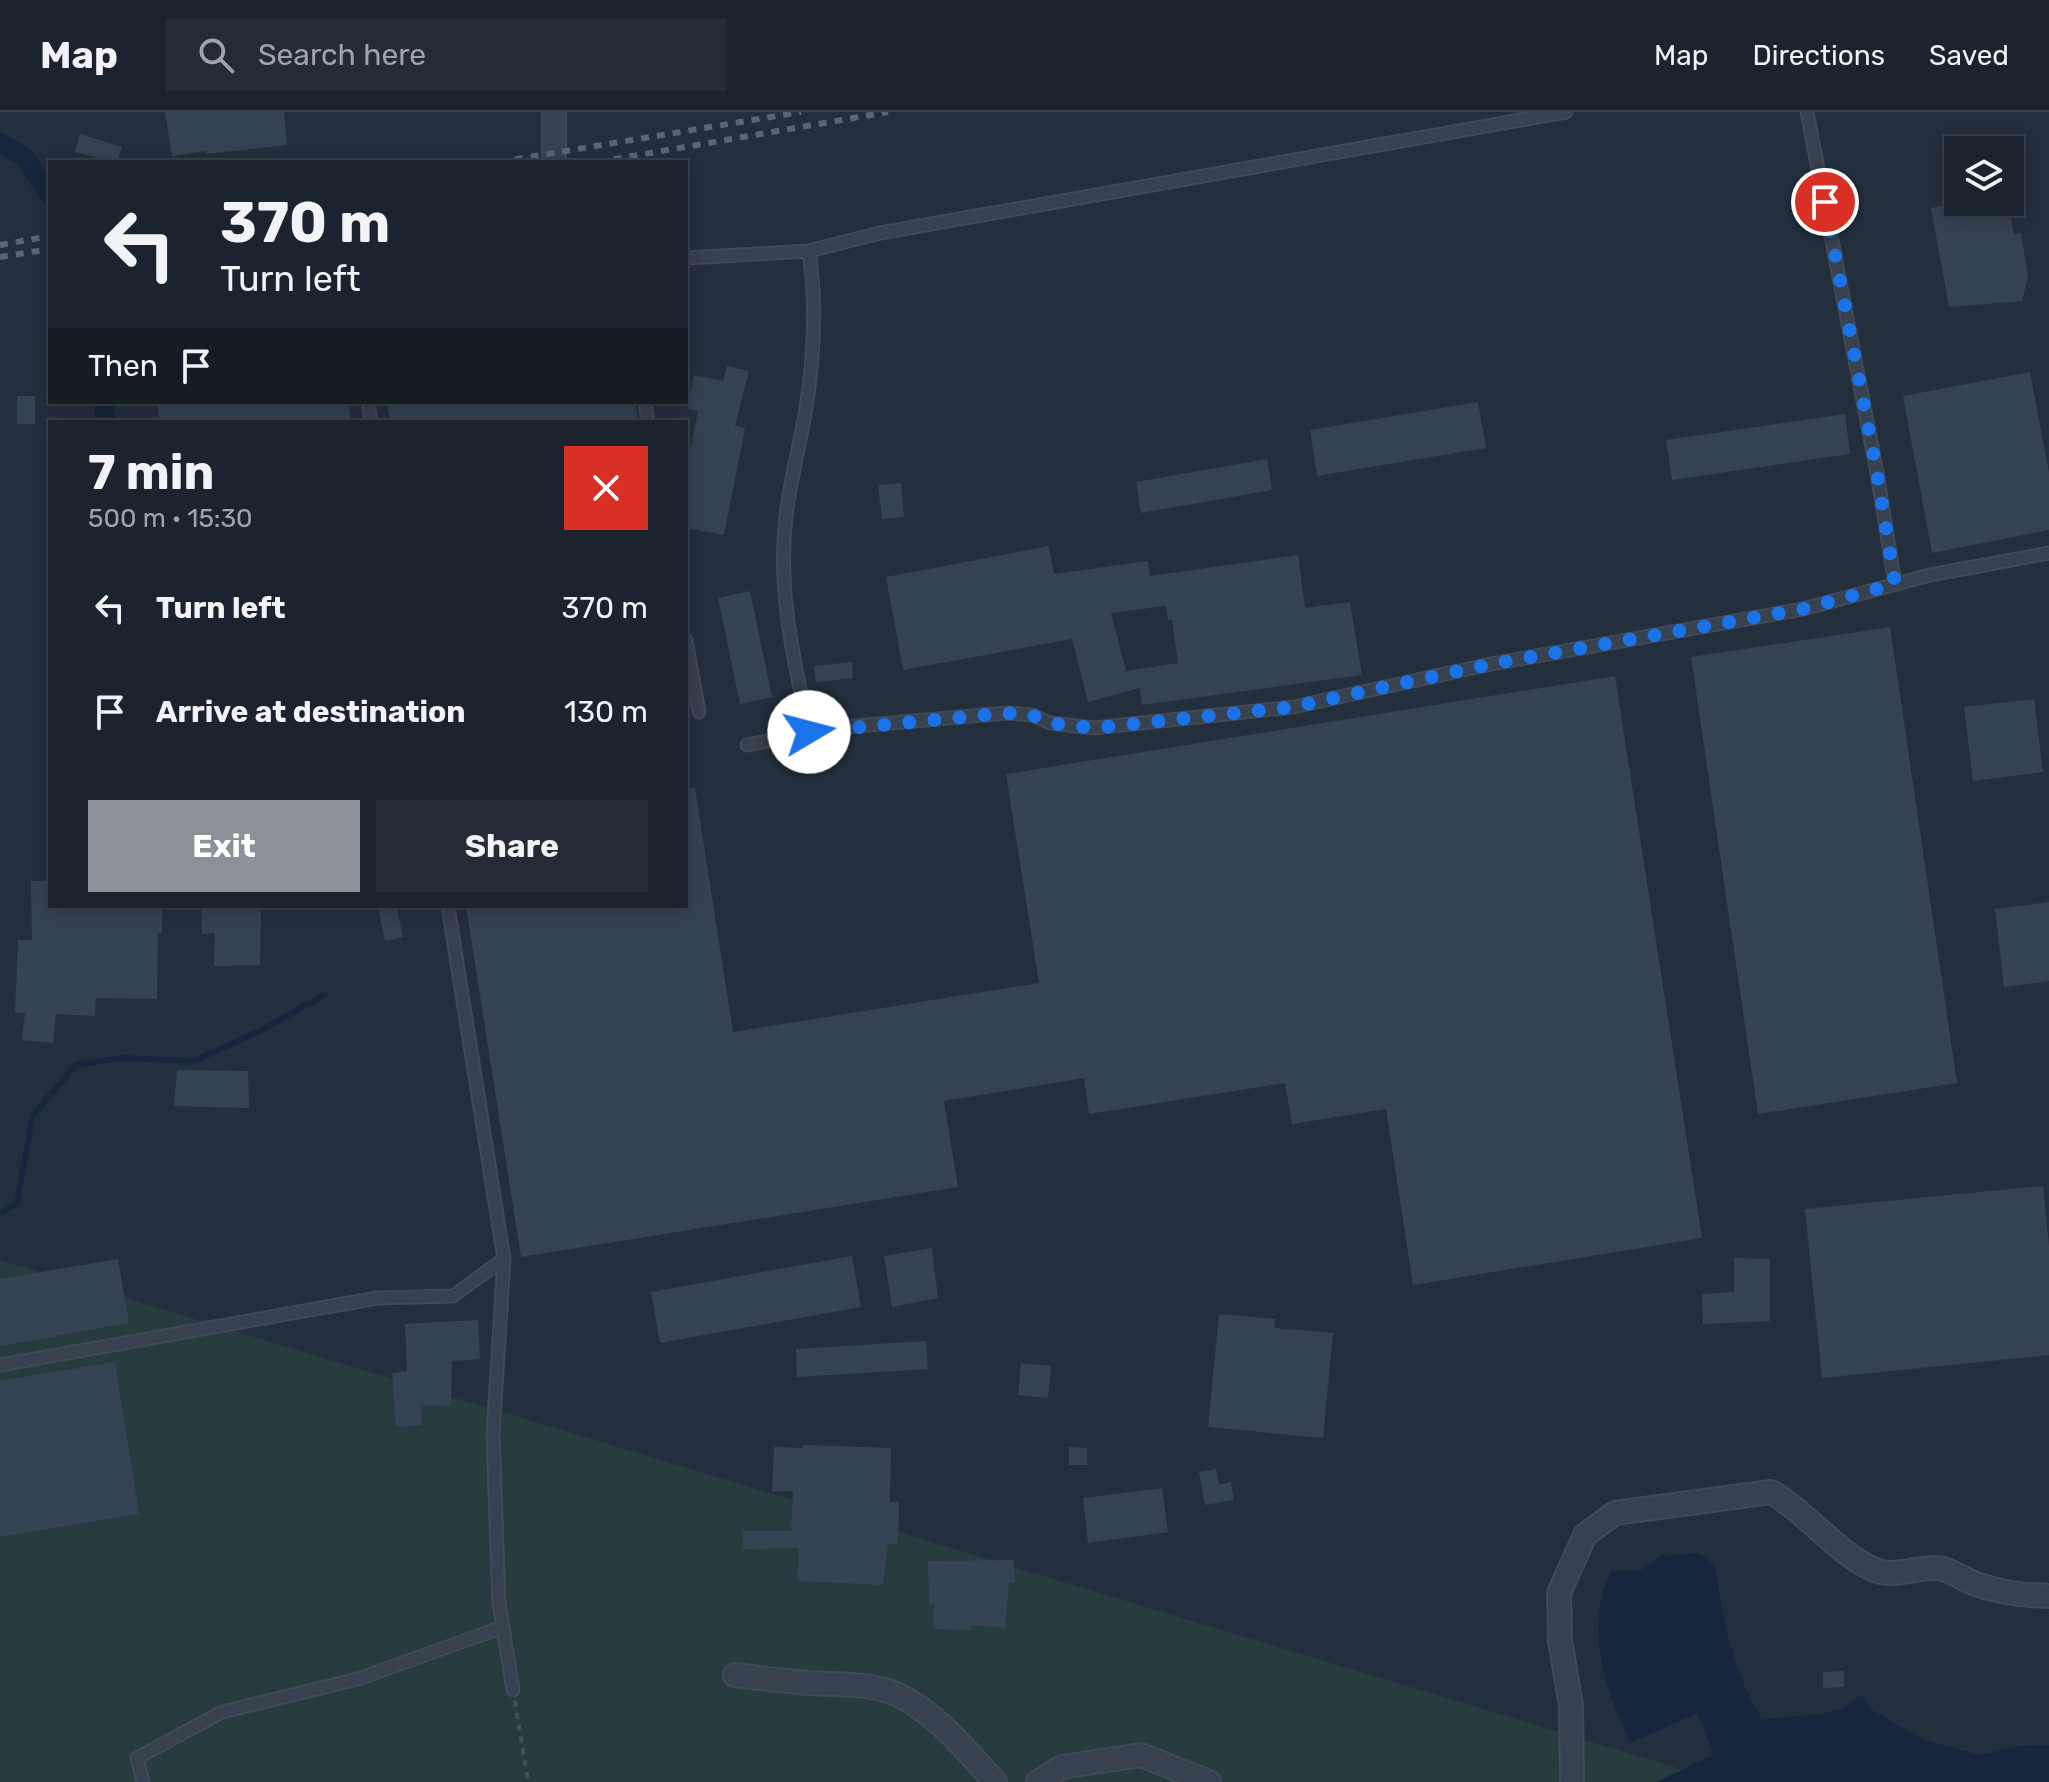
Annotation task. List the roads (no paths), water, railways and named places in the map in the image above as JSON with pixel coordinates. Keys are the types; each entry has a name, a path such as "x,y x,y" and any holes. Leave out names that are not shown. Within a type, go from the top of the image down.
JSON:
{"street":[{"path":"554,112 554,160"},
{"path":"1572,1782 1571,1706 1560,1640 1559,1593 1585,1535 1615,1513 1771,1492 1793,1504 1851,1555 1877,1571 1939,1567 1974,1584 2009,1594 2049,1596"},
{"path":"735,1675 857,1684 890,1692 921,1709 967,1750 995,1782"},
{"path":"1038,1782 1062,1767 1141,1755 1209,1782"}],"lane":[{"path":"688,258 809,251 880,233 1566,112"},
{"path":"1807,112 1877,473 1895,584"},
{"path":"809,251 814,286 812,366 786,516 783,563 787,625 809,732"},
{"path":"747,745 847,727 1006,713 1032,715 1050,723 1094,728 1293,707 1491,664 1803,609 1930,575 2049,553"},
{"path":"688,651 699,712"},
{"path":"448,908 504,1259 493,1434 499,1603 513,1690"},
{"path":"0,1365 377,1298 453,1296 504,1259"},
{"path":"143,1782 137,1758 222,1712 358,1679 503,1627"}],"water":[{"path":"1699,1553 1715,1565 1736,1664 1762,1719 1821,1714 1846,1707 1861,1694 1872,1710 1922,1739 1980,1755 2018,1746 2049,1745 2049,1782 1656,1782 1713,1755 1698,1713 1630,1743 1606,1681 1601,1659 1599,1615 1611,1572 1641,1570 1661,1556"}],"waterway":[{"path":"0,143 23,156 48,192"},
{"path":"104,404 106,420"},
{"path":"0,1214 17,1203 33,1115 76,1065 121,1058 194,1061 262,1030 326,994"}],"railway":[{"path":"511,160 801,112"},
{"path":"610,160 888,112"},
{"path":"0,245 48,236"},
{"path":"0,257 48,249"}]}
